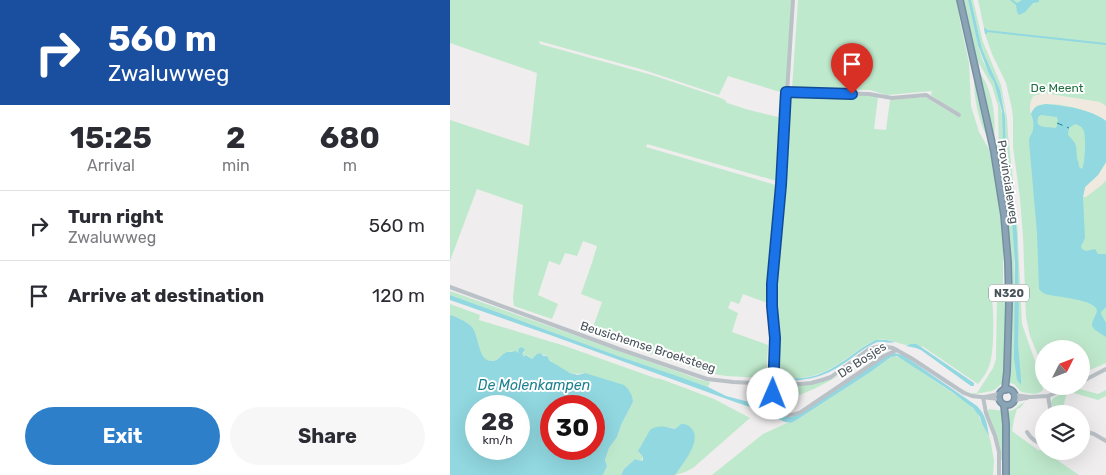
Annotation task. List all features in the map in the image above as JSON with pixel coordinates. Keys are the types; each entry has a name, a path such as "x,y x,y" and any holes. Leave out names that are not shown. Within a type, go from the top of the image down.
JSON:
{"highway":[{"name":"Provincialeweg","path":"960,0 994,152 1004,215 1009,295 1007,390"},
{"path":"1006,475 1007,405 1014,398 1007,390 999,397 1001,403 1007,405"}],"street":[{"path":"773,384 775,338 772,284 794,0"},
{"path":"786,92 869,94 892,98 926,95 959,115"},
{"name":"Beusichemse Broeksteeg","path":"450,288 707,379 773,384 817,382 837,373 875,347 886,346 897,350"},
{"name":"De Bosjes","path":"773,384 774,408 781,414 793,415 801,412 884,356 897,350 964,393 983,397 999,397"},
{"path":"1090,377 1106,369"},
{"path":"1014,398 1048,396 1050,405"},
{"path":"983,397 986,413 999,452 999,475"},
{"path":"1027,432 1035,440"},
{"path":"1090,433 1106,442"}],"green space":[{"path":"450,0 792,0 780,182 647,144 646,147 779,186 770,304 743,294 739,304 731,301 728,308 738,313 732,332 768,345 766,378 708,373 591,333 602,302 581,294 597,246 583,241 577,256 565,253 560,265 549,261 538,295 558,304 552,319 514,306 513,297 523,205 477,189 450,261 450,120 529,146 537,73 450,43","holes":["539,41 644,70 719,95 728,76 780,92 778,117 727,103 718,97 652,75 540,44"]},
{"path":"798,0 957,0 969,63 971,106 979,132 990,151 996,181 1003,245 1003,302 1006,301 1005,383 994,390 973,394 968,393 962,389 970,393 977,393 993,368 996,359 997,299 992,300 993,332 989,366 978,384 922,346 920,349 915,346 882,339 869,343 839,364 815,375 788,379 778,378 780,332 777,290 785,202 791,93 859,94 878,97 874,129 886,130 890,100 925,97 955,115 957,112 931,95 932,91 887,95 870,90 792,89"},
{"path":"963,0 968,0 979,49 996,86 1002,114 1003,147 1014,234 1015,302 1018,317 1017,237 1006,149 1005,111 1000,90 982,49 971,0 973,0 983,42 1001,85 1007,118 1017,218 1022,324 1035,361 1035,394 1021,392 1014,384 1010,383 1006,197 999,155 998,106 992,86 976,58"},
{"name":"De Meent","path":"978,0 1106,0 1106,363 1090,370 1090,340 1035,340 1035,348 1030,336 1026,317 1023,236 1013,147 1012,109 1006,83 986,37"},
{"path":"978,70 990,95 994,122 994,140"},
{"path":"974,78 988,139 977,109"},
{"path":"450,291 710,382 708,387 618,356 450,295"},
{"path":"450,304 480,315 479,320 565,346 714,399 750,418 693,468 685,472 675,475 689,453 694,438 681,424 675,429 669,427 653,428 640,447 639,453 643,457 641,461 635,459 624,469 621,475 603,475 607,466 605,460 609,448 617,437 633,402 583,373 578,374 562,370 546,355 544,356 541,353 532,359 527,355 524,358 521,354 525,352 521,347 518,351 519,353 508,352 496,360 487,360 480,351 475,333 469,324 450,315"},
{"path":"894,356 901,358 966,402 977,412 991,443 994,461 993,475 712,475 763,434 795,421"},
{"path":"839,375 791,398 783,396 774,388 776,385 792,386 816,383"},
{"path":"1106,390 1106,396 1098,400 1081,395 1090,395 1090,392 1098,394"},
{"path":"1066,395 1064,405 1051,405 1052,400 1056,396"},
{"path":"1025,402 1017,409 1012,431 1035,448 1035,460 1057,460 1079,475 1008,475 1009,411"},
{"path":"989,409 1004,411 1002,460 987,412"}],"sand":[{"path":"1044,93 1100,102 1106,106 1106,121 1082,110 1053,104 1036,106 1031,114 1030,105 1033,96"},
{"path":"1106,162 1106,180 1086,197 1083,197 1085,187 1098,175"}],"water":[{"path":"968,0 971,0 982,49 1000,90 1005,116 1006,149 1017,234 1018,345 1021,385 1017,380 1014,358 1015,264 1012,221 1003,150 1002,111 994,82 978,45"},
{"path":"1010,0 1017,3 1022,0 1039,0 1039,2 1033,3 1025,12 1019,15 1016,5"},
{"path":"984,28 987,30 1106,43 1106,45 987,32 985,34"},
{"name":"De Meent","path":"1046,104 1078,109 1106,121 1106,162 1098,175 1085,187 1083,197 1085,238 1081,246 1086,251 1095,249 1098,254 1106,254 1106,307 1101,314 1106,323 1106,337 1092,326 1097,311 1095,307 1083,301 1045,294 1039,289 1037,233 1029,138 1033,131 1032,111 1039,105","holes":["1041,115 1057,117 1056,128 1039,125 1038,117","1075,124 1082,128 1085,135 1082,169 1079,167 1075,144 1068,135 1069,128"]},
{"path":"450,295 708,387 726,396 749,402 783,416 792,417 890,354 903,355 977,406 984,416 989,436 980,417 973,408 897,356 891,357 791,423 450,300"},
{"name":"De Molenkampen","path":"450,315 471,326 486,360 496,360 507,352 515,351 519,353 519,348 522,347 525,350 522,354 524,357 526,355 532,359 541,353 570,373 578,375 585,373 624,385 628,389 633,402 617,437 609,448 605,460 607,466 603,475 450,475"},
{"path":"876,340 895,342 875,343 840,366 818,377 783,381 783,379 808,377 822,373"},
{"path":"911,344 921,347 974,383 974,386 971,386 921,350 906,346"},
{"path":"681,424 691,428 695,440 690,453 675,475 621,475 624,469 635,459 643,460 638,451 650,430 659,427 675,429"}],"ferry route":[{"path":"1057,123 1069,128"}],"route":[{"path":"773,394 775,338 772,284 781,185 786,92 852,94"}]}
